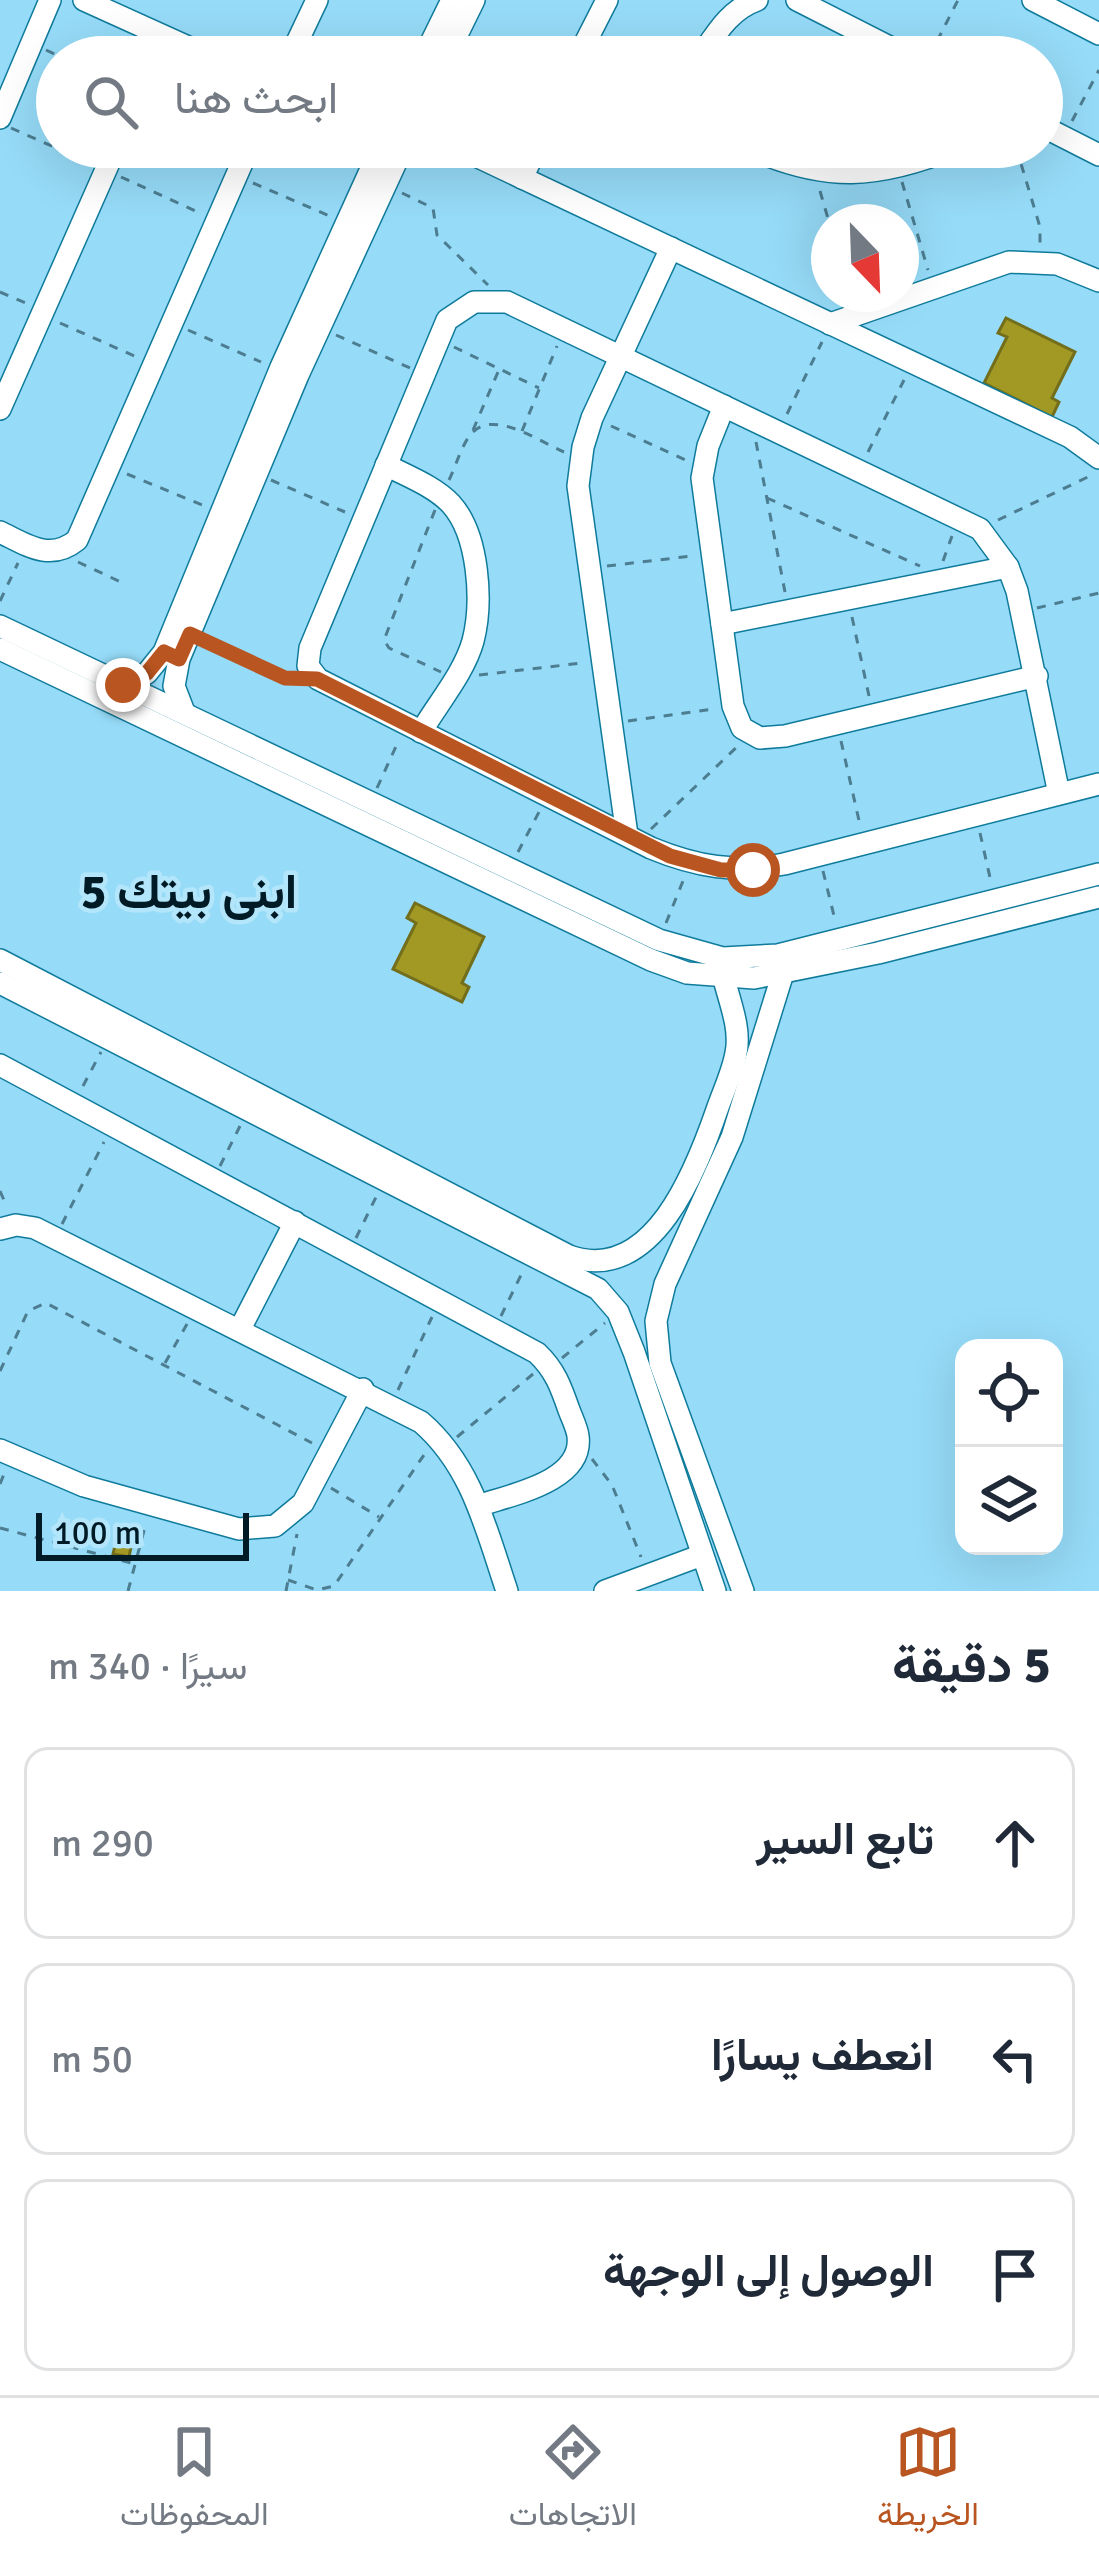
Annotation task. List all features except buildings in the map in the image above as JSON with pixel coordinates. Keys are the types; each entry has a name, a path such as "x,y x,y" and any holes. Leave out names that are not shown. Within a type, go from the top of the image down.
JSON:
{"street":[{"path":"0,120 50,0"},
{"path":"84,0 142,36"},
{"path":"300,36 317,0"},
{"path":"589,36 607,0"},
{"path":"715,36 742,5 757,0"},
{"path":"797,0 868,36"},
{"path":"1033,0 1099,34"},
{"path":"439,36 460,6"},
{"path":"452,36 460,6"},
{"path":"1063,136 1099,155"},
{"path":"0,532 56,552 77,541 240,168"},
{"path":"184,712 174,686 171,655 344,223 371,168"},
{"path":"123,685 171,655 190,634 228,510 257,474 286,371 319,328 392,168"},
{"path":"501,168 1070,437 1099,458"},
{"path":"522,178 527,168"},
{"path":"798,168 842,174 898,169"},
{"path":"0,409 106,170"},
{"path":"633,838 587,568 579,505 580,460 592,418 671,248"},
{"path":"830,324 1009,262 1058,264 1099,281"},
{"path":"1059,794 1023,612 1008,567 970,524 507,302 474,302 447,320 310,648 308,665 317,679 633,838 690,863 721,870 753,870 820,855 1099,784"},
{"path":"724,406 702,467 734,706 742,728 750,735 785,736 1036,676"},
{"path":"386,465 441,495 460,517 470,544 476,617 473,639 464,662 414,728"},
{"path":"722,625 1008,567"},
{"path":"0,626 659,940 723,958 753,958 840,939 1099,874"},
{"path":"0,650 687,973 724,979 783,973 1099,897"},
{"path":"0,960 108,1038 531,1254 579,1269 631,1250 672,1209 710,1129 736,1056 736,1029 724,979"},
{"path":"716,1591 645,1348 665,1284 732,1137 783,973"},
{"path":"0,983 53,999 579,1269 645,1348 742,1591"},
{"path":"0,1065 527,1345 549,1365 578,1436 577,1449 564,1471 478,1507"},
{"path":"672,1209 695,1219"},
{"path":"240,1329 295,1222"},
{"path":"0,1229 34,1228 392,1404 442,1441 470,1485 508,1591"},
{"path":"0,1450 61,1478 257,1530 291,1517 303,1503 362,1389"},
{"path":"605,1591 702,1555"}],"path":[{"path":"940,36 958,0"},
{"path":"1063,136 1099,70"},
{"path":"0,120 36,137"},
{"path":"102,168 218,221"},
{"path":"1022,168 1040,227 1033,260"},
{"path":"898,169 934,288"},
{"path":"815,172 824,204"},
{"path":"237,176 344,223"},
{"path":"384,185 433,208 437,236 507,302"},
{"path":"0,292 155,365"},
{"path":"173,324 286,371"},
{"path":"779,431 830,324"},
{"path":"319,328 422,374"},
{"path":"521,433 564,329"},
{"path":"437,339 539,388"},
{"path":"860,470 913,363"},
{"path":"441,495 499,369"},
{"path":"592,418 702,467"},
{"path":"751,418 789,611"},
{"path":"472,431 496,424 580,460"},
{"path":"110,468 228,510"},
{"path":"767,498 938,574 970,524 1099,471"},
{"path":"257,474 363,520"},
{"path":"0,601 27,545"},
{"path":"56,552 125,584"},
{"path":"587,568 712,553"},
{"path":"1023,612 1099,593"},
{"path":"848,599 874,715"},
{"path":"190,634 285,678 317,679"},
{"path":"611,723 734,706"},
{"path":"838,723 864,844"},
{"path":"369,804 414,728"},
{"path":"633,838 750,735"},
{"path":"509,869 548,795"},
{"path":"976,815 996,902"},
{"path":"820,855 840,939"},
{"path":"659,940 690,863"},
{"path":"74,1103 108,1038"},
{"path":"213,1178 249,1110"},
{"path":"55,1238 114,1125"},
{"path":"350,1251 385,1180"},
{"path":"494,1328 531,1254"},
{"path":"392,1404 440,1299"},
{"path":"1,1367 28,1311 46,1303 330,1452"},
{"path":"164,1364 196,1308"},
{"path":"288,1580 317,1590 334,1586 442,1441 618,1312"},
{"path":"577,1449 603,1470 612,1485 648,1575"},
{"path":"316,1479 381,1518"},
{"path":"286,1591 303,1503"},
{"path":"128,1591 151,1504"},
{"path":"0,1528 135,1564"}],"district":[{"name":"ابنى بيتك 5","path":"189,892"}],"route":[{"path":"123,685 147,673 164,652 179,659 190,634 285,678 317,679 670,856 721,870 753,870"}]}
